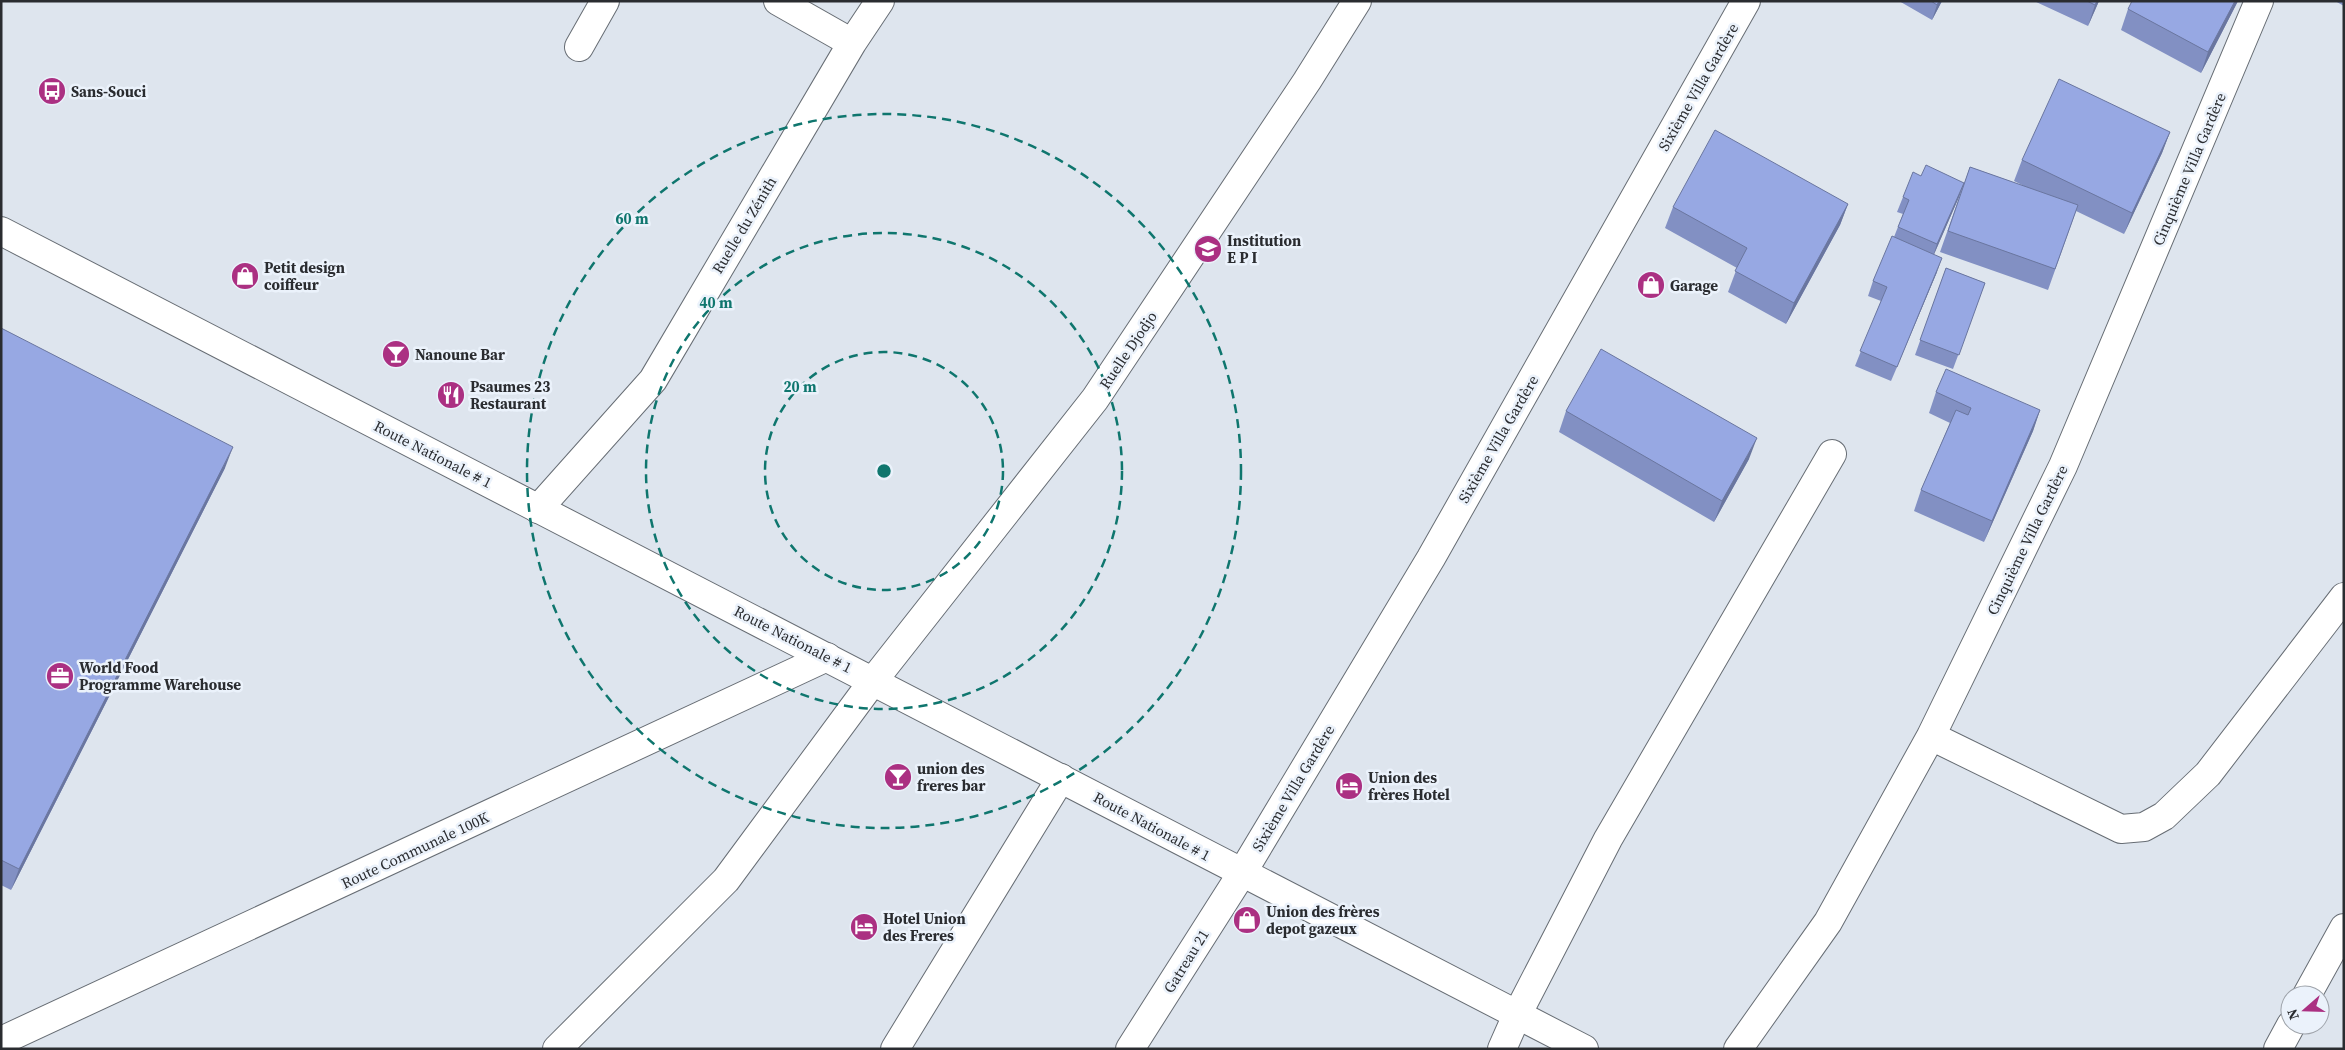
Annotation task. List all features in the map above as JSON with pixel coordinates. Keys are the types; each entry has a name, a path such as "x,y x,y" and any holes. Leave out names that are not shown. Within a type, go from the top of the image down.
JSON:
{"street":[{"path":"579,47 605,1"},
{"path":"778,1 852,43"},
{"name":"Ruelle du Zénith","path":"538,509 653,380 852,43 880,1"},
{"name":"Ruelle Djodjo","path":"557,1049 726,880 873,681 1095,399 1307,81 1357,1"},
{"name":"Sixième Villa Gardère","path":"1242,873 1431,558 1746,1"},
{"name":"Cinquième Villa Gardère","path":"1738,1049 1828,922 1931,736 2063,466 2259,1"},
{"name":"Route Nationale # 1","path":"1,231 1584,1049"},
{"path":"1502,1049 1517,1014 1608,840 1832,454"},
{"path":"1931,736 2121,829 2144,827 2164,816 2208,774 2344,597"},
{"name":"Route Communale 100K","path":"1,1041 827,657"},
{"path":"895,1049 1060,778"},
{"name":"Gatreau 21","path":"1130,1049 1242,873"},
{"path":"2313,985 2344,928"},
{"path":"2278,1049 2286,1035"}],"building":[{"path":"1931,1 1939,1 1937,5"},
{"path":"2087,1 2097,1 2095,5"},
{"path":"2132,1 2235,1 2208,52 2128,9"},
{"path":"2059,79 2170,132 2132,213 2022,160"},
{"path":"1715,130 1848,204 1794,303 1735,271 1747,248 1673,207"},
{"path":"1926,165 1964,183 1937,244 1898,227 1909,200 1903,197 1913,172 1921,176"},
{"path":"1970,167 2078,205 2055,269 1948,231"},
{"path":"1892,236 1942,258 1897,367 1860,351 1887,287 1873,281"},
{"path":"1946,268 1985,283 1959,355 1920,340"},
{"name":"World Food Programme Warehouse","path":"1,328 233,447 19,869 1,860"},
{"path":"1601,349 1757,438 1722,501 1566,411"},
{"path":"1946,369 2040,410 1992,521 1921,490 1956,410 1968,415 1971,408 1936,392"}],"place":[{"name":"Sans-Souci","path":"52,91"},
{"name":"Institution E P I","path":"1208,249"},
{"name":"Petit design coiffeur","path":"245,276"},
{"name":"Garage","path":"1651,285"},
{"name":"Nanoune Bar","path":"396,354"},
{"name":"Psaumes 23 Restaurant","path":"451,395"},
{"name":"World Food Programme Warehouse","path":"60,676"},
{"name":"union des freres bar","path":"898,777"},
{"name":"Union des frères Hotel","path":"1349,786"},
{"name":"Union des frères depot gazeux","path":"1247,920"},
{"name":"Hotel Union des Freres","path":"864,927"}]}
